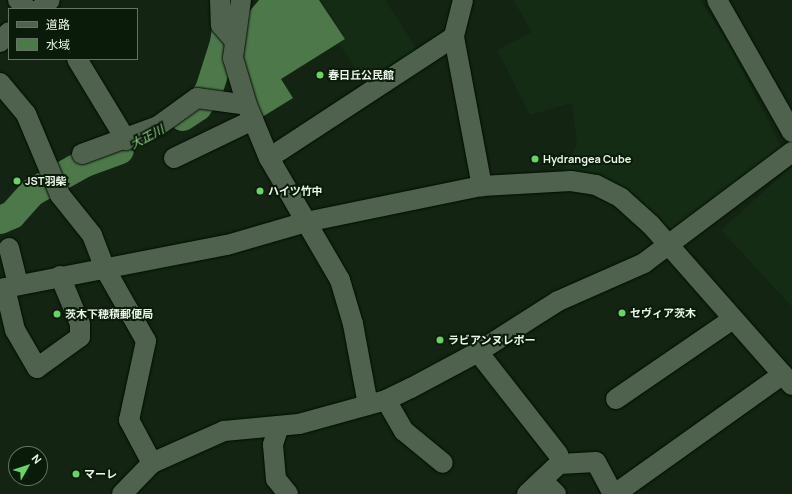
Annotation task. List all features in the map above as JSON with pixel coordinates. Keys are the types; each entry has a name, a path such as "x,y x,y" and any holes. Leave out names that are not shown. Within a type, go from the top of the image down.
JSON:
{"street":[{"path":"18,0 26,8"},
{"path":"41,8 50,0"},
{"path":"220,0 229,34 233,58 250,112 269,158 340,280 377,403 404,431 442,463"},
{"path":"229,34 242,0"},
{"path":"463,0 454,37 482,186"},
{"path":"717,0 792,132"},
{"path":"0,42 8,33"},
{"path":"269,158 454,37"},
{"path":"78,60 126,140"},
{"path":"0,83 26,114 53,180 92,235 104,267 146,341 129,420 152,463"},
{"path":"82,154 126,140 158,126 205,99 250,112"},
{"path":"174,158 250,112"},
{"path":"122,494 152,463 224,431 279,426 377,403 478,352 558,301 644,264 669,247 792,152"},
{"path":"8,287 104,267 227,245 306,222 482,186 571,181 596,185 621,198 669,247 788,380 614,494 596,462 559,464 527,494"},
{"path":"9,248 8,287 15,330 37,368 80,337 80,324 60,276"},
{"path":"616,399 733,319"},
{"path":"478,352 558,454"},
{"path":"279,426 273,445 276,479 288,494"},
{"path":"542,480 556,494"}],"shaded area":[{"path":"321,0 385,0 419,52 367,86 339,44 346,39"},
{"path":"513,0 700,0 727,41 782,148 676,230 664,226 620,187 561,172 577,145 572,103 530,115 497,50 532,32"},
{"path":"792,166 792,307 721,230"}],"water":[{"path":"259,0 319,0 345,39 281,79 293,98 259,119 243,58 248,13"}],"waterway":[{"name":"大正川","path":"183,117 198,107 209,90 224,43 230,0"},
{"name":"大正川","path":"0,220 12,215 33,192 85,163 120,150"}],"place":[{"name":"春日丘公民館","path":"320,75"},
{"name":"Hydrangea Cube","path":"535,159"},
{"name":"JST羽柴","path":"17,181"},
{"name":"ハイツ竹中","path":"260,191"},
{"name":"セヴィア茨木","path":"622,313"},
{"name":"茨木下穂積郵便局","path":"57,314"},
{"name":"ラビアンヌレポー","path":"440,340"},
{"name":"マーレ","path":"76,474"}]}
